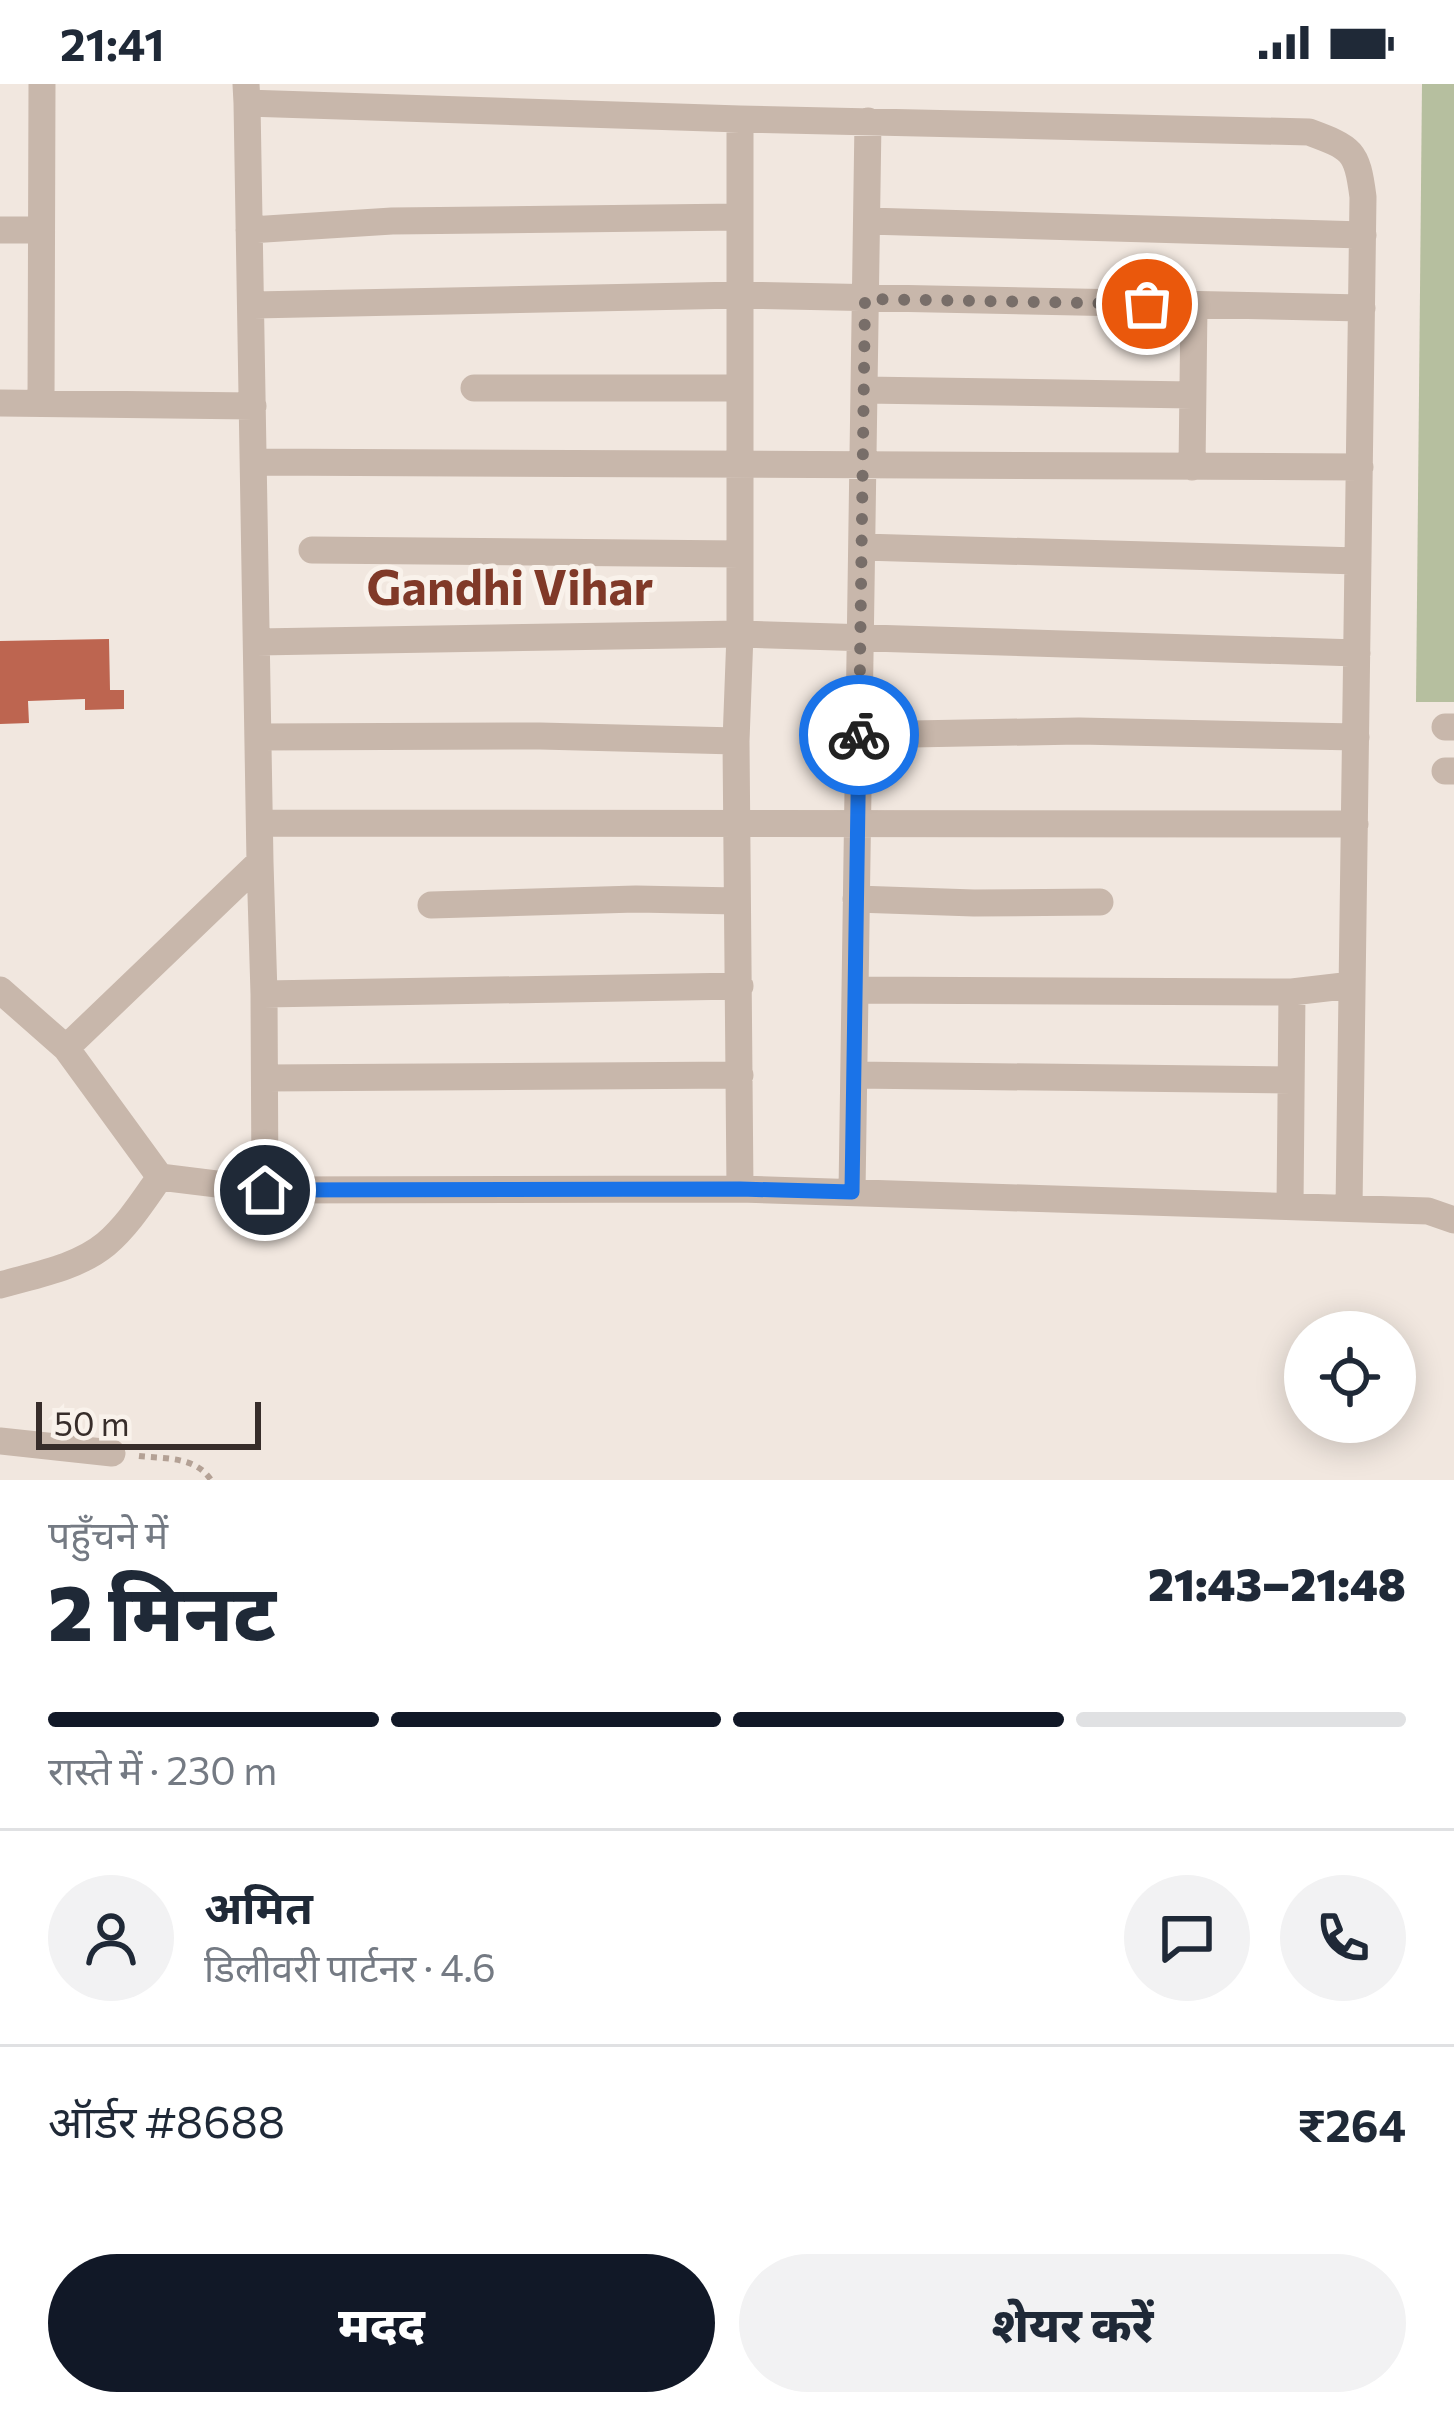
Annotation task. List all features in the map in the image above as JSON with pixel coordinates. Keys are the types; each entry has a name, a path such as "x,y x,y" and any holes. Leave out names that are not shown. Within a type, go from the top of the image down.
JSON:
{"street":[{"path":"41,84 41,403"},
{"path":"265,1190 246,94 740,119 1310,132 1346,146 1360,168 1364,197 1349,1208"},
{"path":"740,119 736,741 740,1189"},
{"path":"852,1192 868,121"},
{"path":"249,230 392,221 740,217"},
{"path":"867,221 1363,235"},
{"path":"0,230 39,230"},
{"path":"251,305 740,295 1362,308"},
{"path":"1192,467 1194,305"},
{"path":"474,388 739,388"},
{"path":"864,390 1192,394"},
{"path":"0,403 253,406"},
{"path":"254,462 1360,467"},
{"path":"862,547 1358,561"},
{"path":"312,550 740,554"},
{"path":"257,642 740,634 1357,653"},
{"path":"859,735 1079,731 1356,736"},
{"path":"259,736 736,741"},
{"path":"261,823 1355,824"},
{"path":"66,1048 260,862"},
{"path":"856,899 1100,902"},
{"path":"431,904 737,901"},
{"path":"855,990 1292,992 1352,985"},
{"path":"264,994 740,986"},
{"path":"0,990 66,1048 160,1177 265,1190 740,1189 1445,1212"},
{"path":"1290,1207 1292,992"},
{"path":"266,1078 740,1075"},
{"path":"854,1075 1291,1080"},
{"path":"0,1285 66,1266 103,1247 129,1222 160,1177"},
{"path":"0,1441 112,1453"}],"path":[{"path":"112,1453 193,1463 211,1480"}],"green space":[{"path":"1422,84 1454,84 1454,702 1416,702"}],"building":[{"path":"109,639 110,690 124,690 124,709 85,710 85,699 28,701 29,723 0,724 0,641"}],"way so far":[{"path":"859,735 865,299 1147,304"}],"district":[{"name":"Gandhi Vihar","path":"510,585"}],"route":[{"path":"265,1190 852,1192 859,735"}]}
